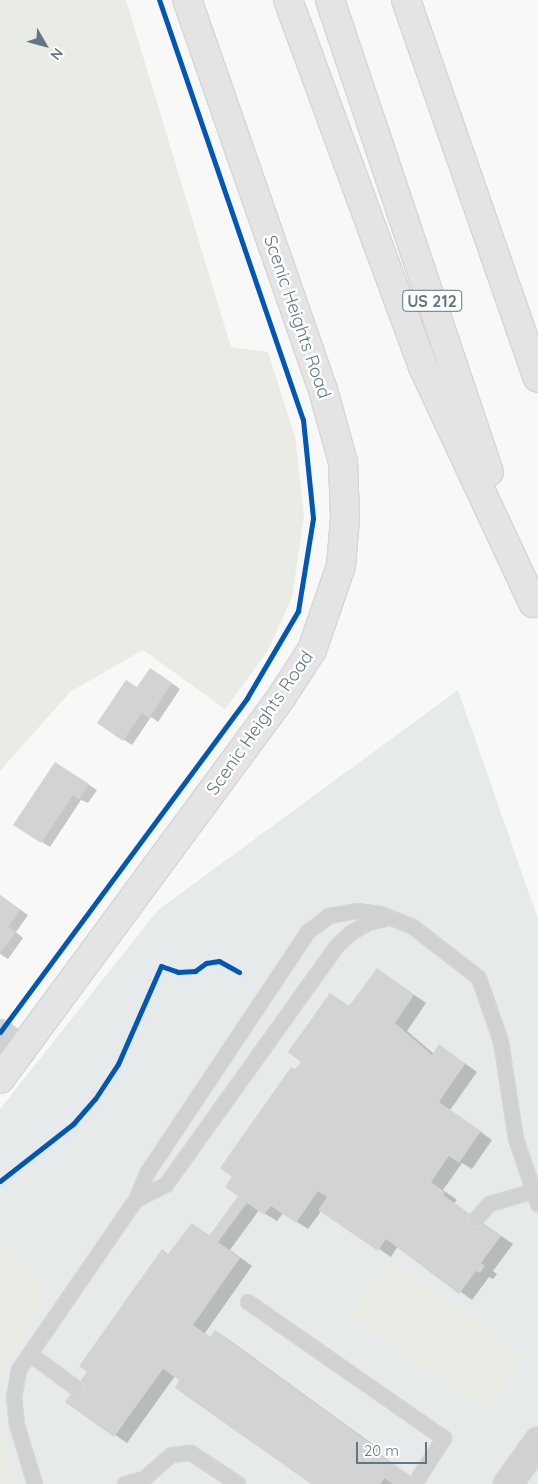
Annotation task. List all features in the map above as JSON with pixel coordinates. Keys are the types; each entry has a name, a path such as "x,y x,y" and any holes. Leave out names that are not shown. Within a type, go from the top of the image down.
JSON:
{"main road":[{"name":"Scenic Heights Road","path":"0,1079 282,696 312,650 342,566 346,518 343,462 328,408 187,0"},
{"path":"288,0 424,369 536,609"},
{"name":"US 212","path":"330,0 536,609"},
{"path":"406,0 538,378"}],"street":[{"path":"0,1034 22,1051"},
{"path":"508,1484 538,1442"}],"lane":[{"path":"35,1484 17,1425 14,1398 19,1370 136,1200 148,1172 308,932 329,916 356,910 390,918 413,927 479,978 501,1042 516,1139 536,1197 490,1204 476,1218"},
{"path":"136,1200 166,1184 337,946 360,928 390,918"},
{"path":"248,1302 444,1438 415,1484"},
{"path":"30,1354 76,1388"},
{"path":"124,1484 144,1479 172,1455 191,1453 238,1484"},
{"path":"390,1471 408,1484"}],"shaded area":[{"path":"0,0 126,0 231,347 268,352 295,437 304,516 292,598 267,652 225,709 143,650 70,692 0,771"},
{"path":"458,690 538,919 538,1484 0,1484 0,1109 158,910"},
{"path":"0,1238 48,1296 0,1377"},
{"path":"388,1259 525,1355 485,1411 348,1316"},
{"path":"0,1418 16,1484 0,1484"}],"building":[{"path":"150,668 172,683 149,718 142,713 123,741 97,723 126,680 137,687"},
{"path":"55,762 89,784 79,800 73,795 41,843 13,825"},
{"path":"0,895 20,910 8,927 16,932 0,953"},
{"path":"377,968 414,995 395,1023 432,1055 439,1044 465,1064 439,1102 481,1131 459,1163 449,1156 431,1182 445,1192 443,1195 501,1236 481,1263 485,1266 480,1273 476,1271 459,1294 386,1239 378,1251 318,1210 327,1197 318,1191 296,1223 271,1206 264,1215 247,1203 218,1242 240,1258 193,1325 210,1337 215,1330 370,1443 368,1446 395,1465 380,1484 311,1484 175,1388 179,1380 163,1369 114,1437 65,1402 87,1372 79,1366 162,1249 168,1254 192,1223 209,1236 238,1196 225,1187 232,1177 220,1168 291,1067 295,1069 301,1062 288,1052 330,993 349,1006"}],"cycle path":[{"path":"0,1032 247,698 298,611 313,518 303,420 159,0"},
{"path":"0,1181 73,1124 95,1099 118,1064 161,966 178,972 195,971 206,963 219,961 239,972"}]}
